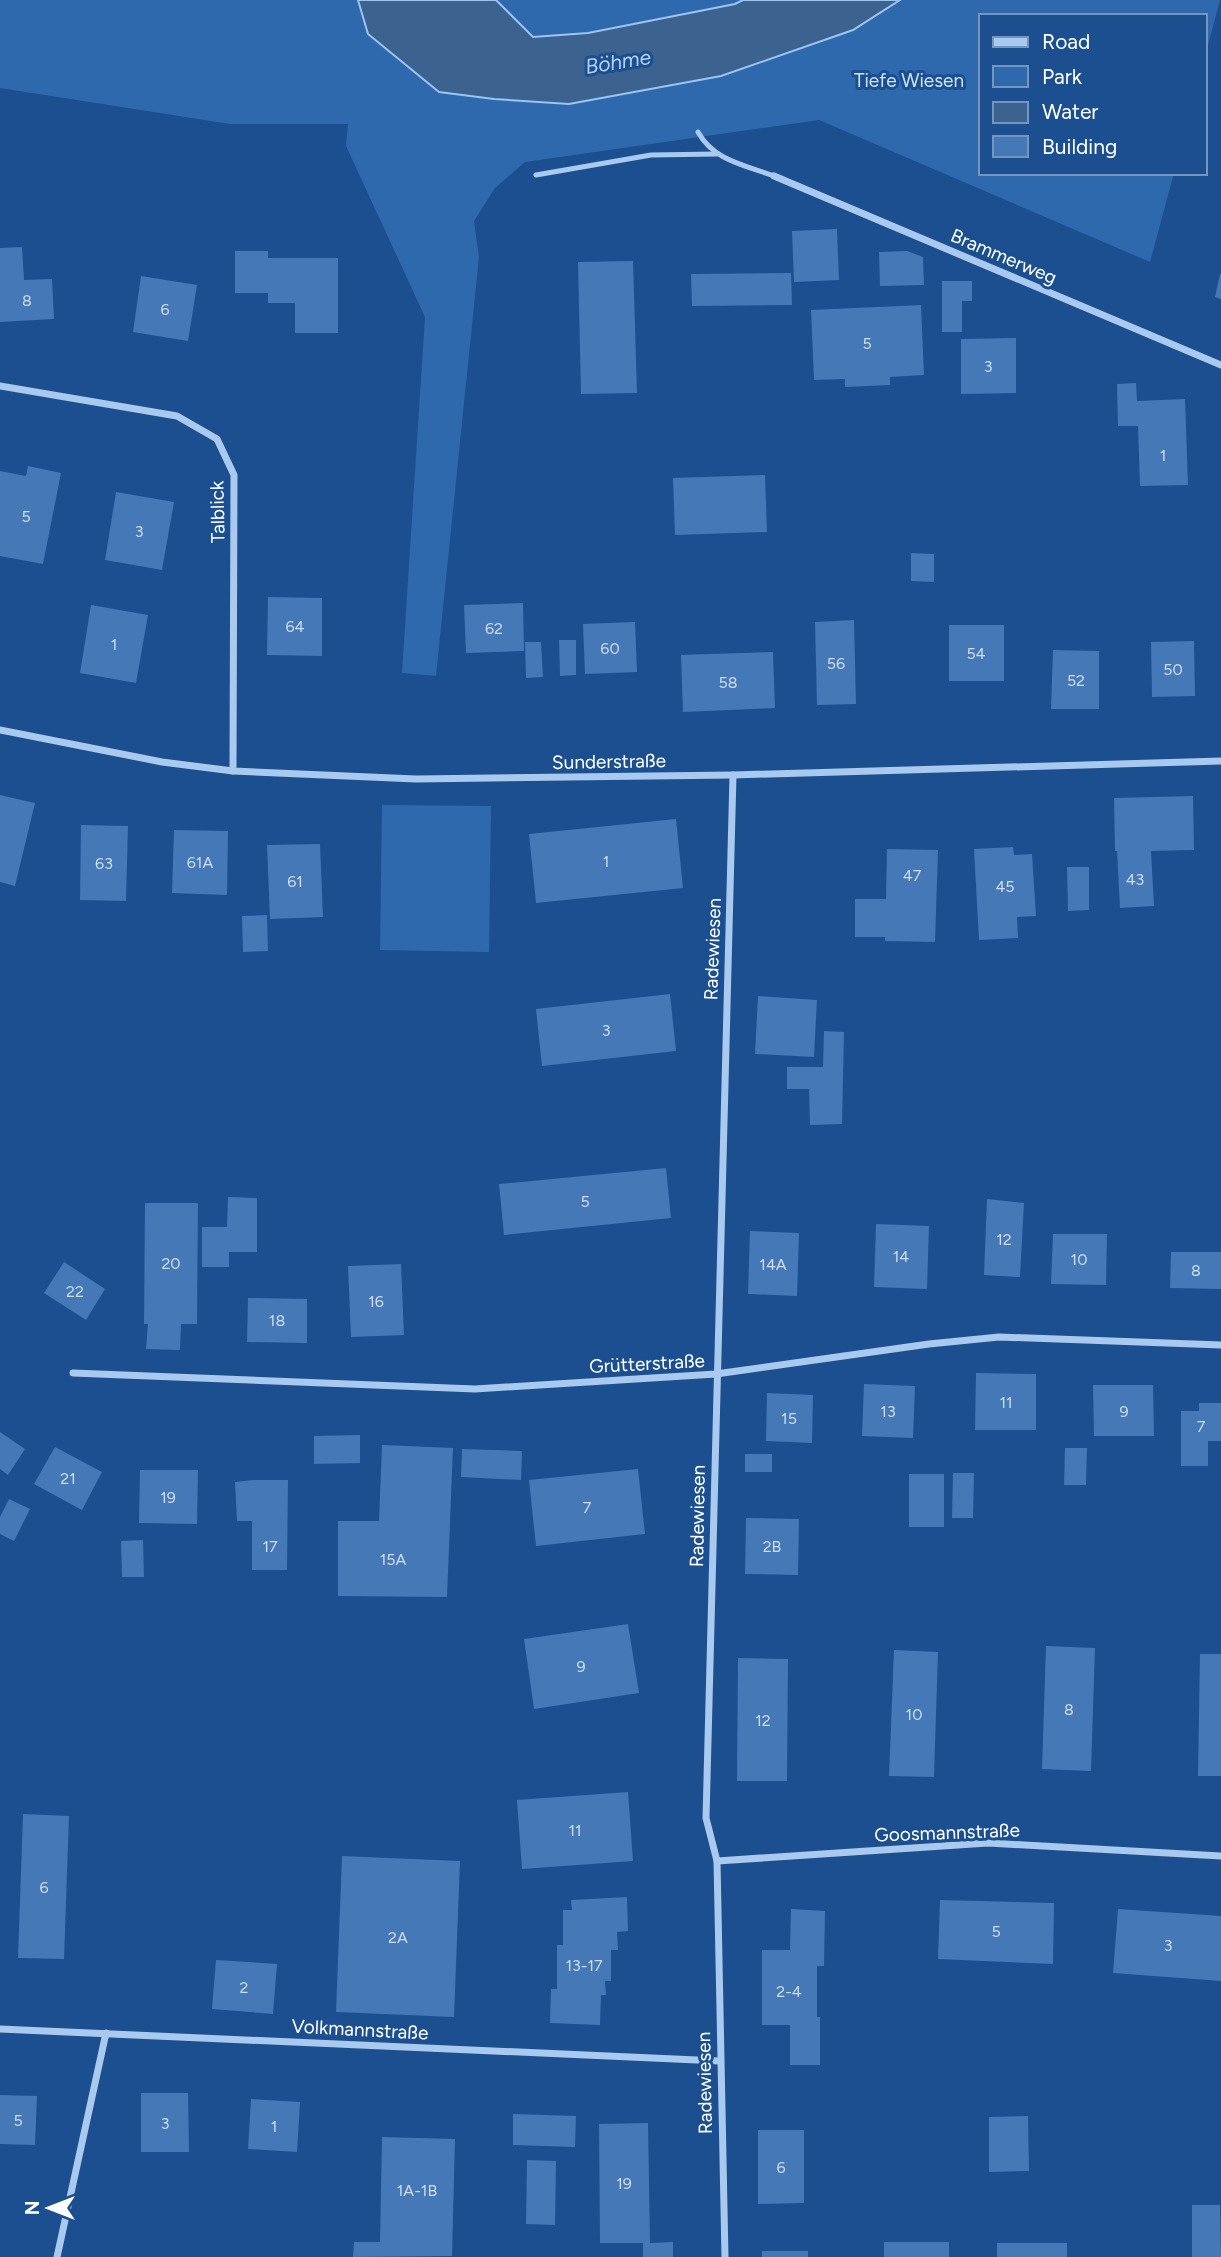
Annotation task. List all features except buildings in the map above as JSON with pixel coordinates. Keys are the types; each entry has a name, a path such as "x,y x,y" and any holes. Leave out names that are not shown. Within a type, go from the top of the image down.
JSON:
{"street":[{"name":"Brammerweg","path":"774,176 1221,365"},
{"name":"Talblick","path":"0,386 177,416 217,439 234,475 233,771"},
{"name":"Sunderstraße","path":"0,730 162,762 233,771 416,779 733,775 1221,761"},
{"name":"Radewiesen","path":"724,2257 716,1861 706,1818 733,775"},
{"name":"Grütterstraße","path":"73,1373 475,1389 716,1374 929,1344 999,1337 1221,1345"},
{"name":"Goosmannstraße","path":"716,1861 988,1843 1221,1856"},
{"name":"Volkmannstraße","path":"0,2029 719,2061"},
{"path":"57,2257 106,2033"}],"lane":[{"path":"698,132 716,154"},
{"path":"536,175 652,155 716,154 774,176"}],"green space":[{"name":"Tiefe Wiesen","path":"0,0 358,0 368,34 569,104 721,76 853,30 900,0 1220,0 1207,49 1207,14 979,14 979,175 1173,175 1150,262 819,120 525,162 495,188 474,221 479,257 436,676 402,673 425,317 346,146 348,124 230,124 0,88"},
{"path":"496,0 743,0 735,4 588,33 533,37"},
{"path":"382,805 491,806 489,952 380,950"}],"water":[{"name":"Böhme","path":"358,0 496,0 533,37 588,33 735,4 743,0 900,0 853,30 721,76 569,104 439,92 368,34"}]}
